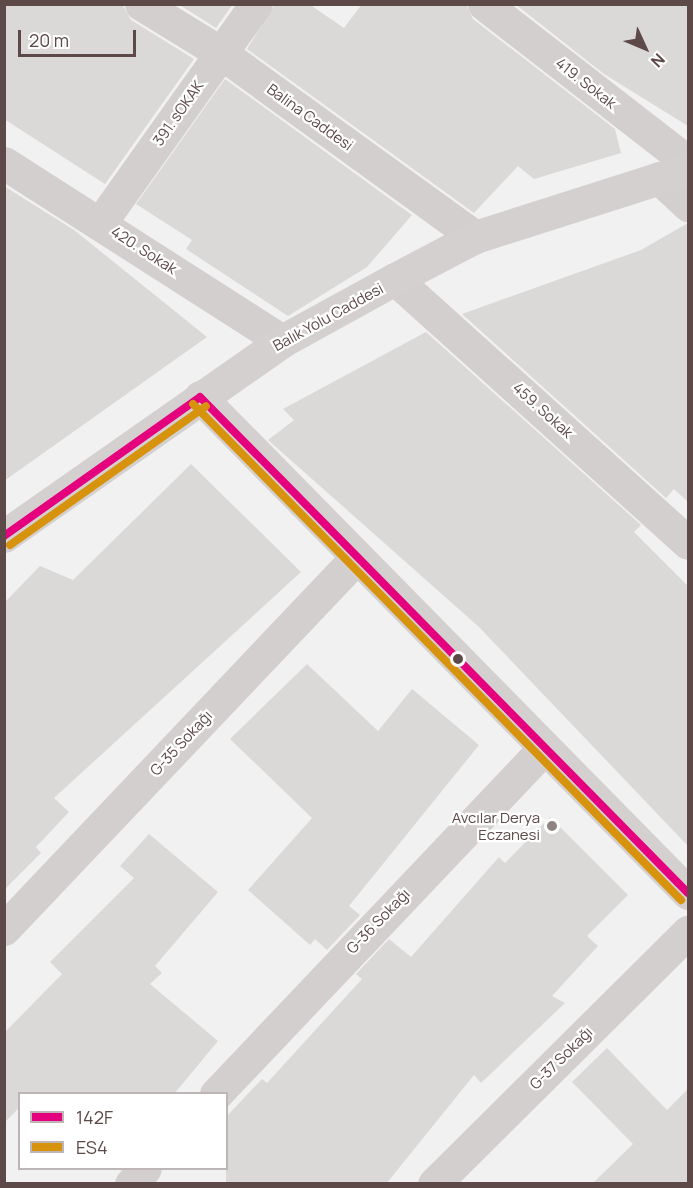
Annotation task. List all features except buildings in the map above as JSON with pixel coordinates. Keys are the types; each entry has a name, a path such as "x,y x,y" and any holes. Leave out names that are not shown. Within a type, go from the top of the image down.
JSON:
{"main road":[{"name":"Balık Yolu Caddesi","path":"7,528 282,341 395,279 475,237 674,173"},
{"path":"200,397 543,750 688,893"}],"street":[{"name":"Balina Caddesi","path":"141,4 221,53 475,237"},
{"name":"391. sOKAK","path":"101,222 256,4"},
{"name":"419. Sokak","path":"484,4 688,162"},
{"name":"420. Sokak","path":"4,163 101,222 282,341"},
{"path":"674,173 688,206"},
{"name":"459. Sokak","path":"395,279 688,543"},
{"name":"G-35 Sokağı","path":"4,929 357,557"},
{"name":"G-36 Sokağı","path":"218,1092 543,750"},
{"name":"G-37 Sokağı","path":"434,1184 688,932"},
{"path":"131,1184 143,1170"}],"transit line":[{"name":"142F","path":"200,397 688,893"},
{"name":"142F","path":"4,536 200,397"},
{"name":"ES4","path":"193,404 681,900"},
{"name":"ES4","path":"10,545 206,406"}],"place":[{"name":"Avcılar Derya Eczanesi","path":"552,826"}]}
